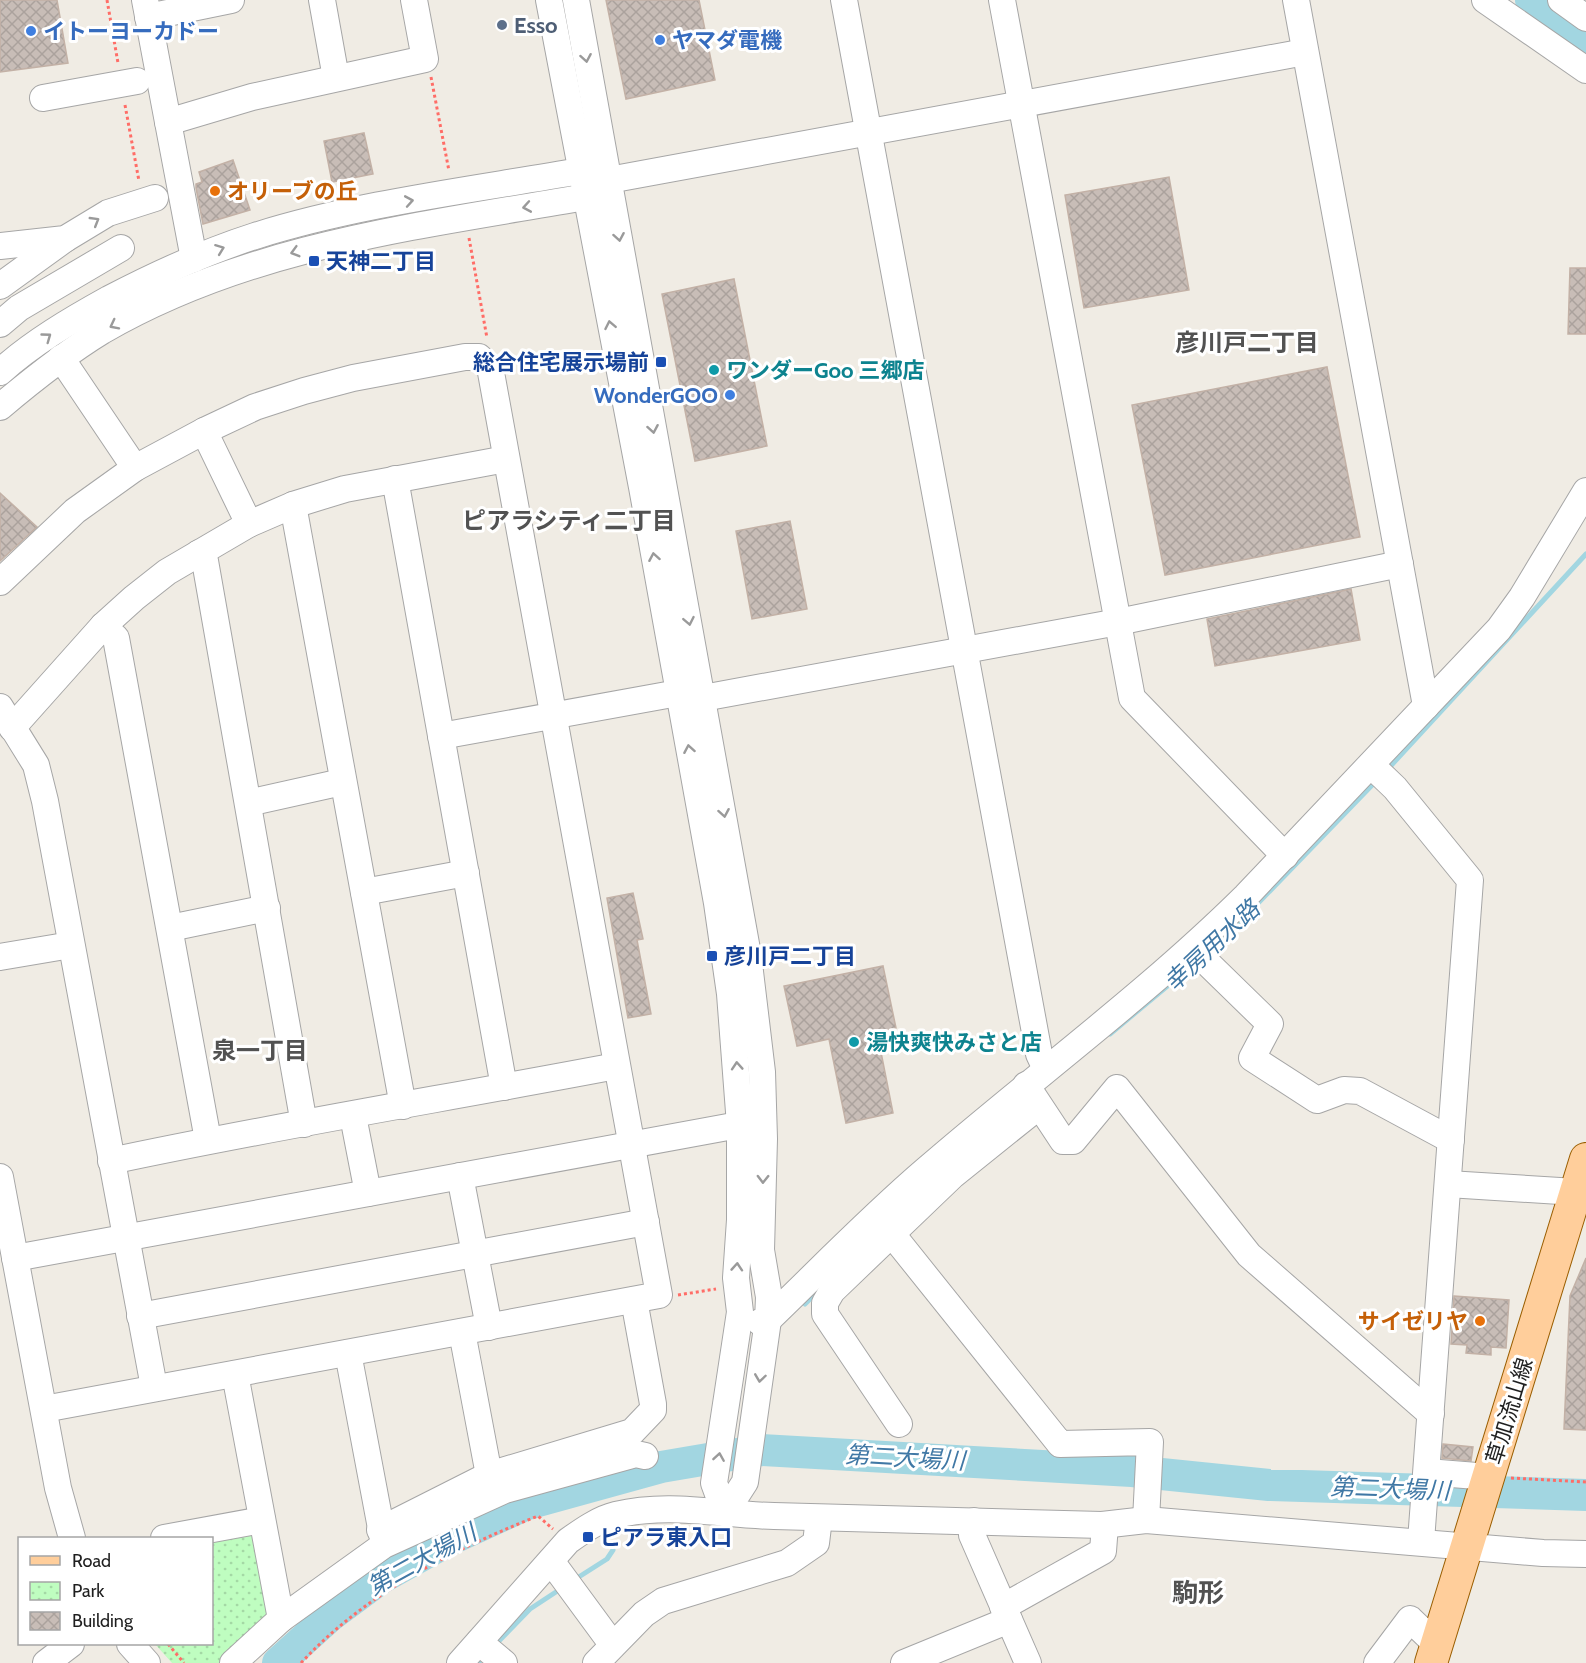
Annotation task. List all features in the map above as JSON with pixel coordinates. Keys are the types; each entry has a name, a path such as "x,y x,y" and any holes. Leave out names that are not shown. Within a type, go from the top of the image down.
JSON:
{"main road":[{"name":"草加流山線","path":"1434,1654 1586,1159"}],"street":[{"path":"194,260 147,8 231,0"},
{"path":"322,0 336,78"},
{"path":"168,122 252,97 424,59 414,0"},
{"path":"549,0 678,693 752,1123 761,1250 769,1297 768,1320 745,1482 725,1513"},
{"path":"576,0 703,698 757,1017 752,1123 740,1220 736,1278 739,1326 714,1483 725,1513"},
{"path":"844,0 1039,1054 1046,1070"},
{"path":"1002,0 1132,698 1285,856"},
{"path":"1296,0 1426,706"},
{"path":"1485,0 1586,70"},
{"path":"1560,0 1586,18"},
{"path":"0,407 61,358 103,331 186,290 287,254 353,238 585,197 609,180 1305,52"},
{"path":"43,98 127,84"},
{"path":"0,372 55,331 93,308 140,283 255,236 372,208 580,171 609,180"},
{"path":"0,286 65,239 147,190"},
{"path":"0,246 65,239"},
{"path":"0,324 19,308 121,248"},
{"path":"0,582 75,511 135,468 255,407 353,378 465,357 479,357 490,367 659,1295 44,1409"},
{"path":"61,358 135,468"},
{"path":"204,431 249,524"},
{"path":"154,1388 54,847 36,765 6,717 103,626 167,572 249,524 293,505 345,489 506,459"},
{"path":"395,479 504,1087"},
{"path":"899,1424 825,1314 825,1303 831,1291 953,1175 1032,1095 1046,1070 1198,953 1285,856 1379,772 1426,706 1499,629 1522,597 1586,492"},
{"path":"293,505 403,1106"},
{"path":"199,553 205,561 304,1124"},
{"path":"703,698 1118,622 1400,564"},
{"path":"103,626 116,638 208,1140"},
{"path":"441,736 678,693"},
{"path":"1379,772 1470,880 1421,1541"},
{"path":"248,803 342,782"},
{"path":"364,892 466,873"},
{"path":"170,928 267,908"},
{"path":"0,957 71,945"},
{"path":"1198,953 1270,1024 1252,1058 1317,1100 1344,1090 1360,1091 1451,1140"},
{"path":"111,1161 208,1140 353,1116 616,1066"},
{"path":"1032,1095 1063,1141 1072,1141 1117,1088 1249,1255 1431,1414"},
{"path":"739,1326 768,1320 924,1172 1032,1095"},
{"path":"353,1116 368,1193"},
{"path":"9,1243 126,1238 752,1123"},
{"path":"460,1176 489,1327"},
{"path":"0,1177 9,1243 58,1488 71,1537"},
{"path":"1448,1184 1576,1192"},
{"path":"140,1316 646,1222"},
{"path":"891,1233 1060,1444 1150,1442 1146,1511"},
{"path":"233,1663 281,1619 382,1537 489,1475 632,1432 653,1410 634,1300"},
{"path":"462,1332 489,1475"},
{"path":"348,1353 382,1537"},
{"path":"235,1374 281,1619"},
{"path":"382,1537 505,1490 636,1454 645,1456"},
{"path":"1427,1472 1489,1477"},
{"path":"459,1663 491,1652 563,1575 568,1541 585,1529 614,1515 669,1509 701,1509 725,1513 819,1518 1105,1525 1146,1511 1421,1541 1472,1533 1586,1554"},
{"path":"563,1575 604,1654 644,1614 663,1601 787,1563 816,1543 819,1518"},
{"path":"174,1537 262,1520"},
{"path":"974,1521 972,1535 1028,1663"},
{"path":"904,1663 1006,1614 1103,1551 1105,1525"},
{"path":"1377,1663 1410,1619 1434,1654"},
{"path":"46,1663 70,1645"},
{"path":"131,1645 147,1663"}],"path":[{"path":"107,0 127,84 147,190"},
{"path":"424,59 430,71 450,176"},
{"path":"468,236 490,367"},
{"path":"659,1295 668,1297 720,1288"},
{"path":"1489,1477 1586,1482"},
{"path":"301,1663 326,1637 414,1572 481,1539 538,1515 568,1541"},
{"path":"169,1645 184,1663"}],"green space":[{"path":"250,1532 259,1538 270,1613 223,1663 172,1663 156,1645 213,1645 213,1539"}],"building":[{"name":"イトーヨーカドー","path":"0,0 57,0 68,63 0,72"},
{"name":"ヤマダ電機","path":"606,0 699,0 715,80 626,99"},
{"path":"364,133 373,174 332,182 324,141"},
{"path":"233,160 250,210 203,224 196,188 196,184 202,182 199,172"},
{"path":"1169,177 1189,290 1084,308 1065,195"},
{"path":"1570,268 1586,268 1586,334 1568,334"},
{"name":"ワンダーGoo 三郷店","path":"734,279 767,446 695,461 662,294"},
{"path":"1327,367 1360,537 1165,575 1132,405"},
{"path":"0,493 37,527 0,561"},
{"path":"790,521 807,609 752,619 736,531"},
{"path":"1351,589 1360,640 1215,666 1207,619"},
{"path":"633,893 643,939 637,940 651,1014 628,1018 607,898"},
{"name":"湯快爽快みさと店","path":"883,966 896,1028 877,1032 893,1113 846,1123 829,1039 797,1046 784,986"},
{"path":"1586,1258 1586,1430 1564,1429 1570,1296"},
{"path":"1454,1296 1509,1300 1506,1348 1491,1347 1491,1355 1466,1353 1467,1345 1451,1344"},
{"path":"1443,1444 1473,1447 1471,1461 1442,1458"}],"waterway":[{"path":"1531,0 1586,43"},
{"name":"幸房用水路","path":"1386,771 1586,554"},
{"name":"幸房用水路","path":"1207,952 1237,925 1377,780"},
{"name":"幸房用水路","path":"1110,1034 1195,963"},
{"name":"幸房用水路","path":"805,1304 820,1289"},
{"name":"第二大場川","path":"278,1663 330,1616 381,1578 449,1540 527,1504 661,1467 761,1450 1132,1471 1269,1485 1586,1495"},
{"name":"幸房用水路","path":"574,1580 607,1559 613,1550"},
{"name":"幸房用水路","path":"494,1646 530,1609 562,1588"},
{"name":"幸房用水路","path":"478,1663 485,1655"}],"place":[{"name":"Esso","path":"502,25"},
{"name":"イトーヨーカドー","path":"31,31"},
{"name":"ヤマダ電機","path":"660,40"},
{"name":"オリーブの丘","path":"215,191"},
{"name":"天神二丁目","path":"314,261"},
{"name":"総合住宅展示場前","path":"661,362"},
{"name":"ワンダーGoo 三郷店","path":"714,370"},
{"name":"WonderGOO","path":"730,395"},
{"name":"彦川戸二丁目","path":"712,956"},
{"name":"湯快爽快みさと店","path":"854,1042"},
{"name":"サイゼリヤ","path":"1480,1321"},
{"name":"ピアラ東入口","path":"588,1537"}],"district":[{"name":"彦川戸二丁目","path":"1247,343"},
{"name":"ピアラシティ二丁目","path":"569,521"},
{"name":"泉一丁目","path":"260,1051"},
{"name":"駒形","path":"1198,1593"}]}
